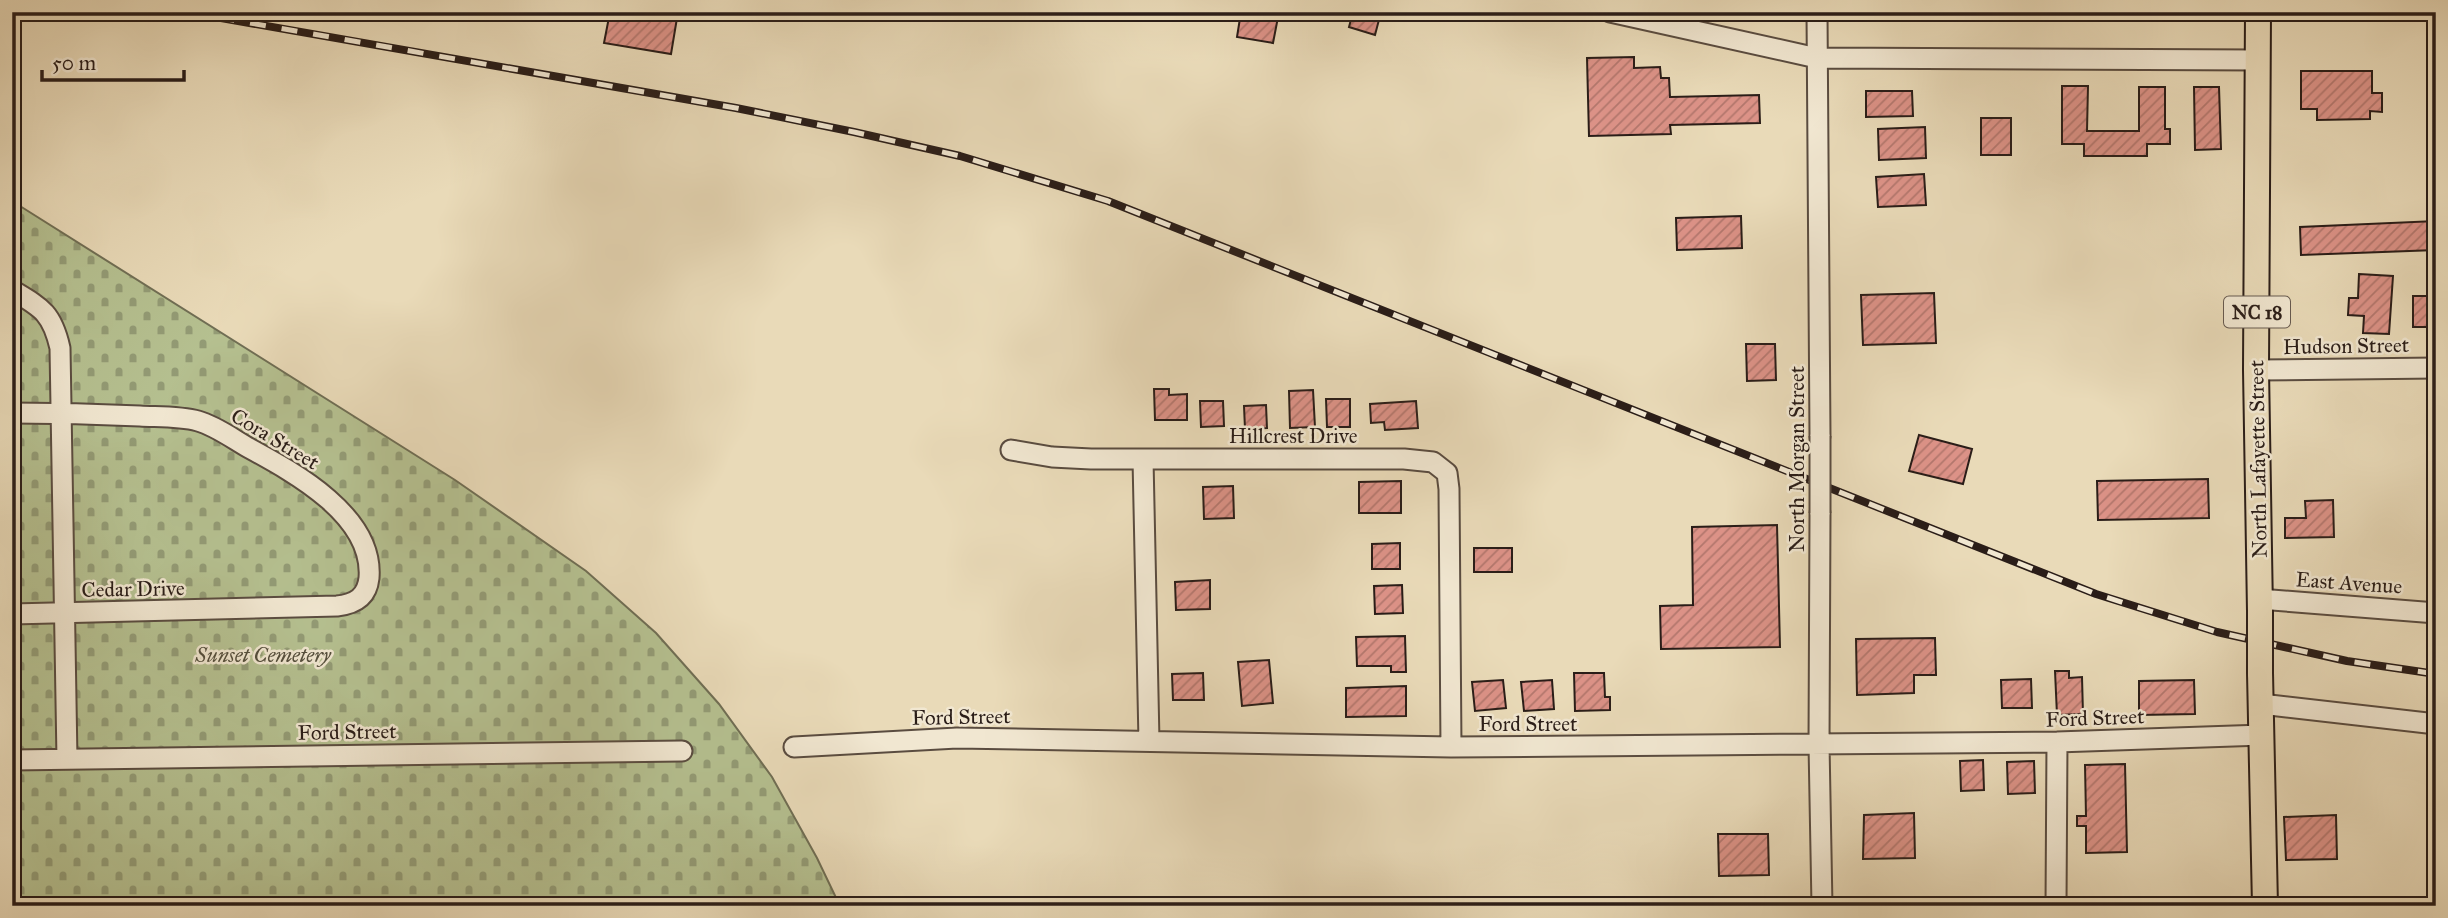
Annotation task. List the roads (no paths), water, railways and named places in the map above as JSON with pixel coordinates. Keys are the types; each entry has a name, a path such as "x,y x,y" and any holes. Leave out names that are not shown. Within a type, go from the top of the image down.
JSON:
{"main road":[{"name":"North Lafayette Street","path":"2258,12 2256,370 2265,906"}],"street":[{"path":"1610,12 1817,58 2258,60"},
{"name":"North Morgan Street","path":"1817,12 1821,267 1819,744 1822,906"},
{"path":"12,290 39,307 55,327 61,367 59,413 67,759"},
{"name":"Hudson Street","path":"2256,370 2436,368"},
{"path":"12,413 59,413"},
{"name":"Cora Street","path":"59,413 196,420 294,473 341,511 355,528 369,567 366,590 359,600 337,606 256,608"},
{"name":"Hillcrest Drive","path":"1011,450 1052,457 1404,459 1433,462 1447,474 1450,489 1451,747"},
{"path":"1143,459 1149,741"},
{"name":"East Avenue","path":"2260,605 2436,613"},
{"name":"Cedar Drive","path":"12,614 256,608"},
{"path":"2261,704 2436,724"},
{"name":"Ford Street","path":"794,747 957,738 1451,747 2057,742 2263,736"},
{"path":"2056,906 2057,742"},
{"name":"Ford Street","path":"12,760 682,751"}],"railway":[{"path":"187,12 736,108 960,156 1108,201 2096,594 2217,632 2347,661 2436,674"}],"park label":[{"name":"Sunset Cemetery","path":"263,655"}]}
